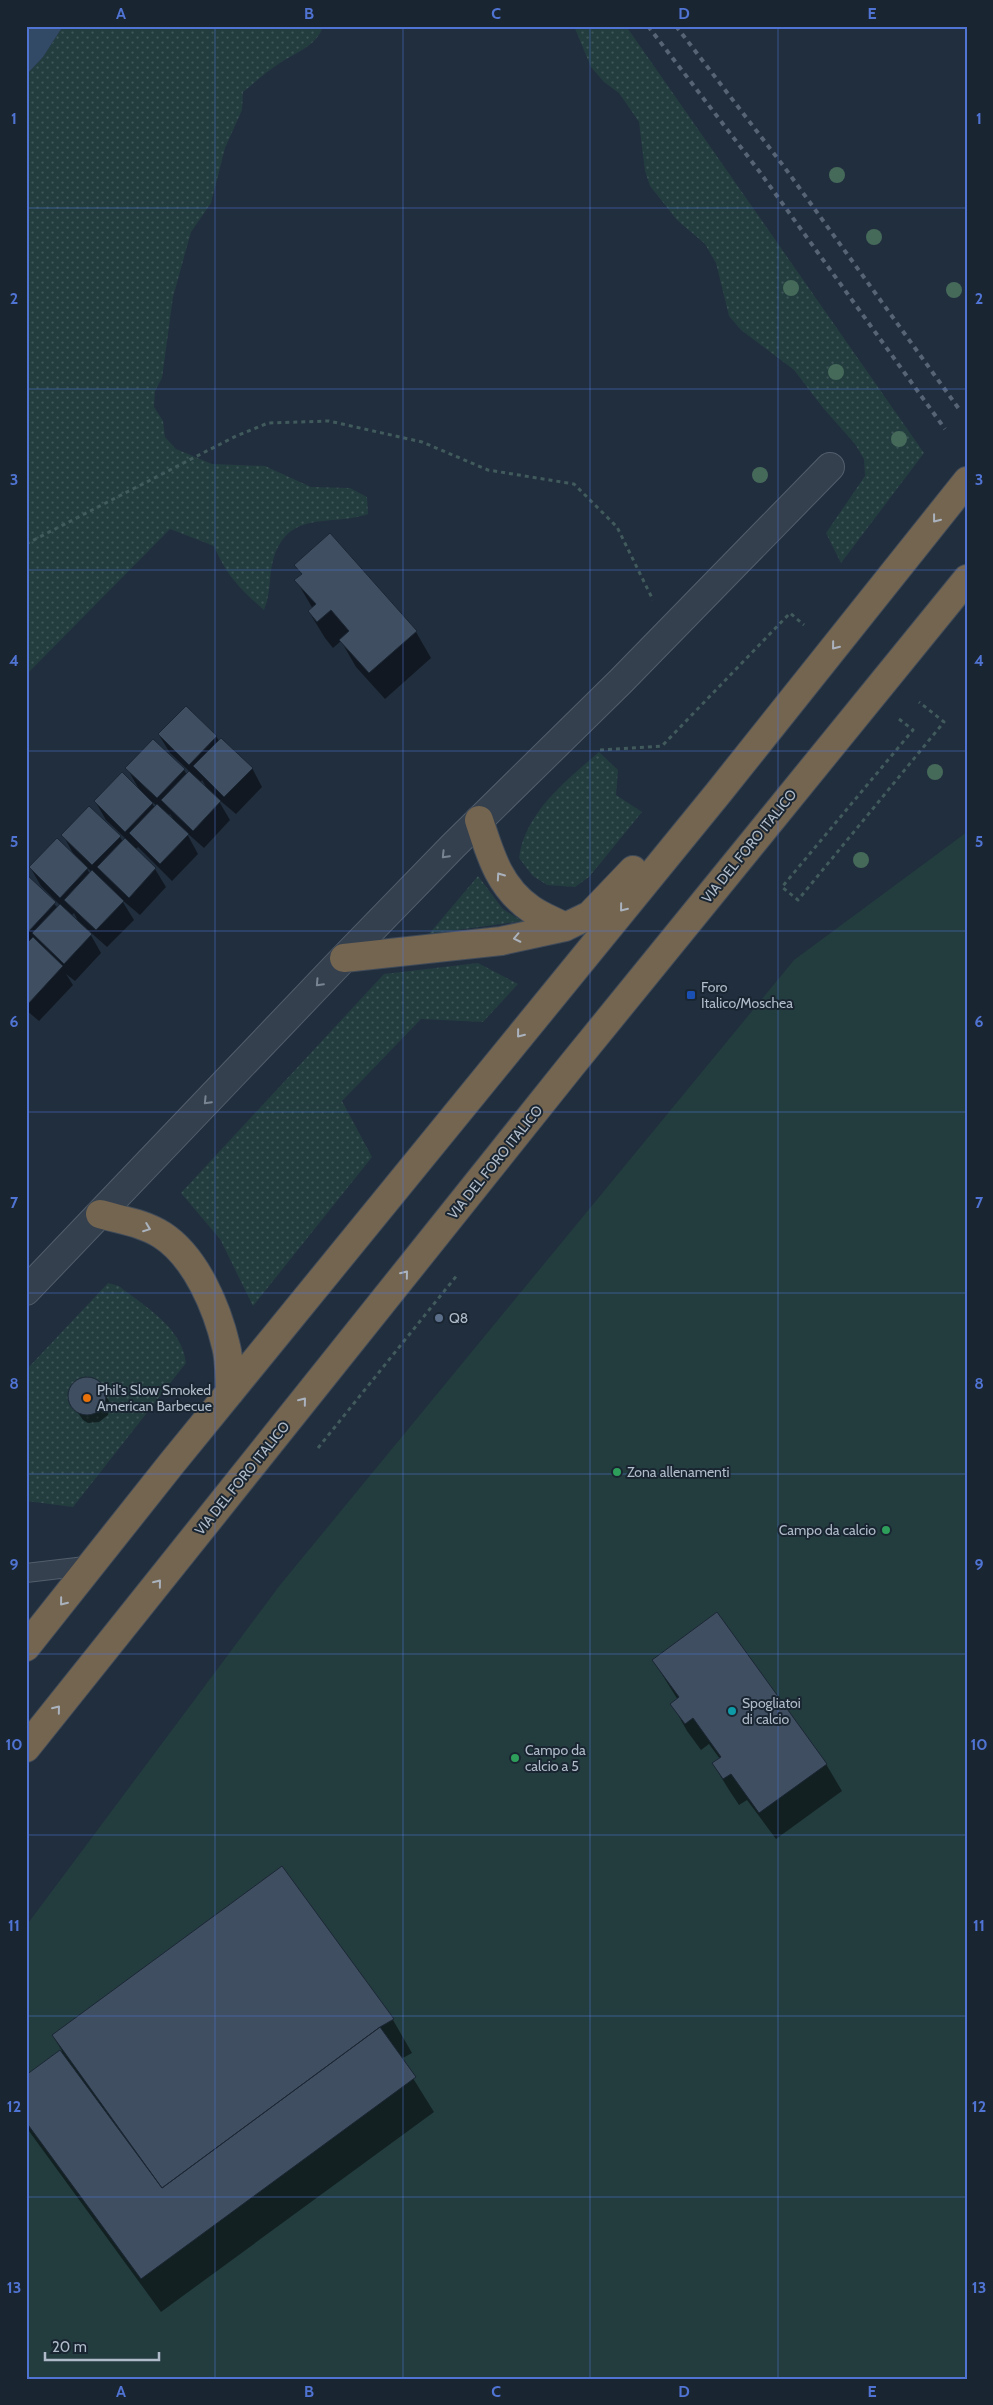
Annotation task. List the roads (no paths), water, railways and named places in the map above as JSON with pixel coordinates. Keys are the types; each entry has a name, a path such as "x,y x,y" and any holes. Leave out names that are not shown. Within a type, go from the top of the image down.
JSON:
{"highway":[{"path":"26,1647 94,1565 230,1392 719,792 967,481"},
{"name":"VIA DEL FORO ITALICO","path":"26,1748 577,1059 967,579"},
{"path":"344,958 501,941 565,927 590,915 620,885 671,825 719,792"},
{"path":"479,820 497,873 513,893 530,908 565,927"},
{"path":"100,1214 153,1230 163,1235 184,1256 208,1296 226,1346 230,1392"}],"street":[{"path":"26,1290 344,958 479,820 669,632 830,467"}],"lane":[{"path":"26,1572 94,1565"}],"water":[{"path":"26,26 63,26 43,57 26,75"}],"railway":[{"path":"648,26 759,171 945,429"},
{"path":"676,26 785,168 959,409"}],"place":[{"name":"Foro Italico/Moschea","path":"691,995"},
{"name":"Q8","path":"439,1318"},
{"name":"Phil's Slow Smoked American Barbecue","path":"87,1398"},
{"name":"Zona allenamenti","path":"617,1472"},
{"name":"Campo da calcio","path":"886,1530"},
{"name":"Spogliatoi di calcio","path":"732,1711"},
{"name":"Campo da calcio a 5","path":"515,1758"}]}
